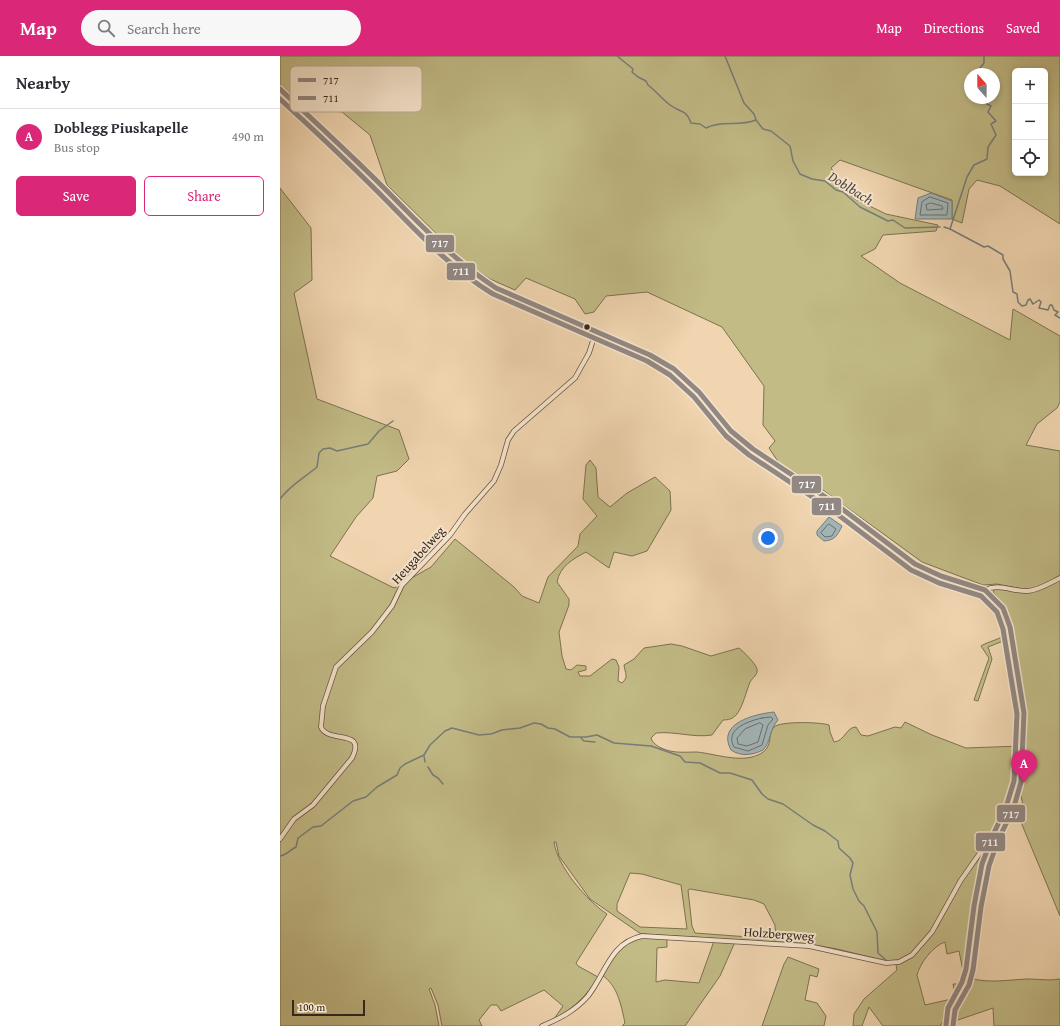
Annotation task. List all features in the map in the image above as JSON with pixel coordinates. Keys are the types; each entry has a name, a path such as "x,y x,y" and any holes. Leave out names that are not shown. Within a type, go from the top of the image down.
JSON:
{"street":[{"path":"280,89 290,98"},
{"path":"305,112 470,271 496,288 650,355 674,369 694,387 722,421 739,438 834,502 915,564 941,576 985,590 1000,603 1008,620 1021,688 1024,724 1020,787 1013,810 994,849 984,885 971,978 957,1005 953,1018 953,1026"},
{"name":"Heugabelweg","path":"280,839 294,819 313,805 352,758 356,750 354,742 349,738 327,734 321,727 323,706 336,667 372,632 392,606 402,585 450,535 465,514 494,481 501,465 508,440 514,431 575,378 586,359 596,331"},
{"path":"985,590 998,587 1028,591 1037,589 1060,578"},
{"name":"Holzbergweg","path":"542,1026 562,1017 578,1006 593,988 614,952 626,942 642,936 809,946 886,963 899,962 912,955 932,932 961,880 980,854 986,850 994,849"},
{"path":"944,1026 947,1021 953,1018"}],"shaded area":[{"path":"280,56 1060,56 1060,224 1000,186 977,180 969,189 962,223 952,219 952,200 840,160 831,168 853,198 886,214 938,225 936,231 883,235 875,249 861,256 900,283 1010,340 1013,309 1060,336 1060,402 1057,408 1037,424 1026,445 1060,451 1060,916 1018,815 1023,804 1020,793 1024,702 1022,684 1010,620 1005,607 993,592 996,588 1025,592 1022,589 997,584 983,585 922,562 816,485 779,463 769,448 775,441 763,425 764,386 722,327 647,292 606,296 594,312 585,314 575,299 526,278 515,290 490,279 467,264 387,185 370,135 342,112 422,112 422,66 290,66 290,93 280,84"},
{"path":"280,188 311,228 312,280 294,293 317,399 399,430 409,459 397,471 377,476 373,498 356,517 330,556 394,588 431,567 455,539 514,587 522,596 539,603 548,577 578,546 580,534 597,516 583,499 586,465 590,460 596,468 598,497 610,507 627,493 655,477 670,491 671,510 647,551 632,556 614,552 609,568 586,552 576,557 564,567 559,576 557,582 569,599 569,605 559,632 562,656 566,669 571,670 577,665 586,666 586,670 578,672 580,676 590,676 612,659 616,660 619,667 618,681 622,683 626,677 624,665 634,659 644,648 671,644 682,646 711,656 739,648 752,661 757,669 737,714 730,719 723,720 712,735 698,736 656,733 651,738 656,745 673,752 697,752 744,758 758,755 763,752 768,745 772,730 778,725 818,723 829,725 834,742 841,739 850,729 856,727 861,735 868,736 895,727 901,728 905,722 932,735 966,748 1021,746 1018,787 1009,813 997,839 993,844 979,852 930,931 910,954 899,960 886,961 809,944 641,934 590,899 559,856 556,842 554,842 561,862 574,882 591,901 607,914 576,963 578,966 598,977 585,996 568,1010 554,1019 563,1006 544,990 501,1011 497,1005 491,1005 479,1020 482,1026 442,1026 438,1005 431,988 429,989 435,1005 439,1026 280,1026","holes":["630,873 642,874 681,885 687,929 640,927 617,911 617,904","690,889 754,900 764,904 775,925 776,939 695,933 692,926 688,890"]},
{"path":"965,585 988,594 1002,609 1009,627 1022,713 1022,741 1018,741 1016,699 1003,641 988,647 992,659 978,701 974,700 989,658 981,646 1007,633 1003,619 990,599 980,592"},
{"path":"983,854 990,857 982,885 971,973 964,976 959,951 947,954 945,942 940,944 932,951 921,965 917,975 925,1005 956,998 953,984 967,984 942,1026 883,1026 869,1007 862,1026 853,1026 854,1014 864,999 897,970 896,965 904,961 937,928 962,881"},
{"path":"639,938 667,938 667,947 657,948 656,982 665,980 699,983 714,941 735,942 720,976 685,1026 622,1026 625,1023 618,996 612,985 602,975 609,963 622,948"},
{"path":"788,957 819,969 817,977 810,975 805,1000 817,1003 826,1016 824,1026 762,1026 784,964"},
{"path":"973,979 993,981 1060,979 1060,1026 994,1026 993,1008 955,1021 959,1006"}],"water":[{"path":"931,193 952,201 952,219 915,219 918,198"},
{"path":"829,517 842,526 835,537 831,540 824,541 817,535 817,531"},
{"path":"774,712 778,720 773,728 766,747 763,750 755,753 739,754 731,750 728,741 729,733 733,727 748,718"}],"waterway":[{"name":"Doblbach","path":"617,56 633,69 632,72 646,81 648,85 667,103 685,113 691,123 700,124 706,128 718,124 743,123 756,120 763,129 771,131 790,146 793,161 800,174 812,179 825,181 836,190 843,192 860,207 888,221 893,220 905,228 940,227"},
{"path":"725,56 744,103 754,114 756,120"},
{"path":"980,68 984,63 984,56"},
{"path":"950,229 967,177 974,165 987,159 988,147 996,135 991,124 996,121 988,112 991,106 987,104"},
{"name":"Doblbach","path":"944,227 984,247 988,246 1003,255 1003,259 1010,271 1013,292 1017,294 1018,302 1022,306 1026,305 1030,299 1033,304 1039,300 1041,302 1039,308 1048,310 1050,305 1052,305 1054,310 1058,312 1055,315 1060,318"},
{"path":"280,499 293,486 317,467 319,453 323,449 330,448 337,451 368,444 379,431 393,421"},
{"path":"280,856 287,854 296,847 298,838 313,827 321,826 353,801 366,797 377,787 397,775 400,768 405,764 424,755 430,745 445,731 452,728 479,735 520,728 534,723 541,724 570,737 597,735 614,743 651,746 680,756 685,762 700,763 720,773 730,773 752,780 762,794 768,799 783,804 838,841 839,848 850,858 853,863 850,875 853,889 859,901 864,906 877,932 878,953 886,960"},
{"path":"581,738 584,741 595,742"},
{"path":"424,756 425,762"},
{"path":"428,767 433,775 443,784"}],"transit line":[{"name":"717","path":"280,89 290,98"},
{"name":"711","path":"280,99 290,108"},
{"name":"711","path":"294,112 432,246 461,272 493,294 647,361 670,375 694,397 726,436 749,455 829,508 911,570 939,583 981,596 997,612 1003,629 1017,714 1014,781 1006,807 982,864 974,906 966,969 962,982 948,1008 946,1025"},
{"name":"717","path":"305,112 437,240 480,277 496,288 650,355 674,369 699,392 731,431 753,449 833,502 915,564 941,576 985,590 1003,608 1010,627 1024,713 1021,782 1013,810 999,838 989,866 981,907 973,970 969,985 955,1010 953,1026"}],"place":[{"name":"Doblegg Piuskapelle","path":"1024,783"}]}
